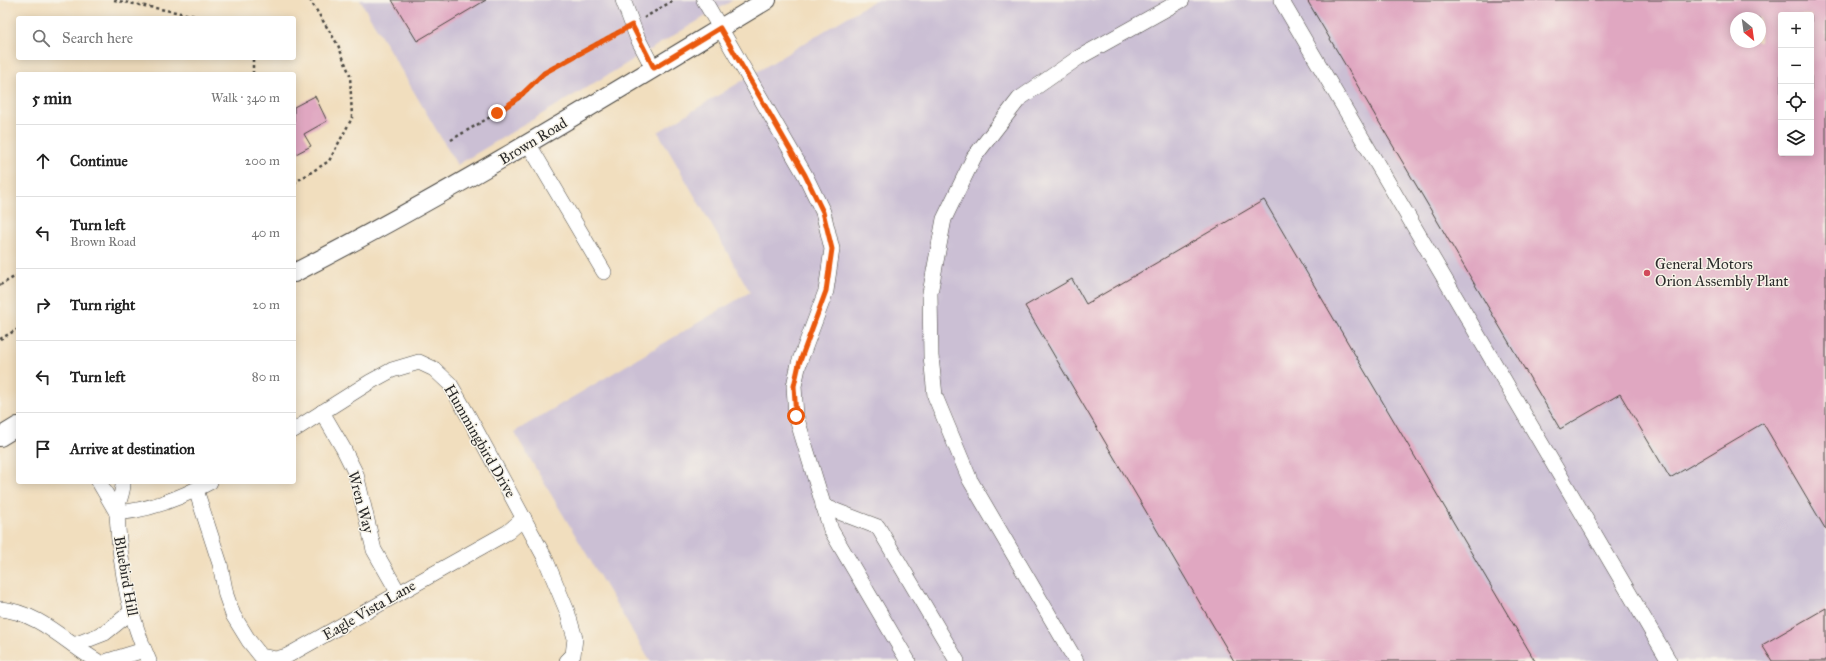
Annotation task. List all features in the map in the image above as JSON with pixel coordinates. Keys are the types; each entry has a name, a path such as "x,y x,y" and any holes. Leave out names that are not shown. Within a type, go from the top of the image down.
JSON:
{"main road":[{"name":"Brown Road","path":"296,272 387,224 528,143 767,0"},
{"path":"0,437 16,427"}],"street":[{"path":"623,0 632,25 654,68"},
{"path":"704,0 805,175 823,212 832,249 826,291 799,364 794,386 796,416 831,530 908,661"},
{"path":"1076,661 970,480 935,396 931,356 930,293 944,219 974,157 1019,99 1078,58 1182,0"},
{"path":"1281,0 1669,661"},
{"path":"528,143 604,272"},
{"name":"Hummingbird Drive","path":"296,429 370,382 392,370 419,362 434,368 453,390 545,558 569,618 575,638 573,655 567,661"},
{"name":"Wren Way","path":"322,412 356,474 374,550 398,592"},
{"name":"Bluebird Hill","path":"100,484 117,513"},
{"name":"Bluebird Hill","path":"123,484 117,513 123,575 131,612 146,656"},
{"path":"117,513 138,511 154,507 196,490 206,484"},
{"name":"Eagle Vista Lane","path":"196,490 218,558 226,595 233,615 249,641 261,656 276,659 287,656 398,592 508,532 524,518"},
{"path":"823,506 878,527 957,661"},
{"path":"0,609 13,610 38,621 60,634 97,661"},
{"path":"74,645 105,633 131,612"},
{"path":"108,661 146,656"}],"path":[{"path":"114,0 196,16"},
{"path":"296,182 329,161 352,118 350,75 338,45 310,0"},
{"path":"451,140 497,113 518,98 544,73 632,25 674,0"},
{"path":"253,60 253,72"},
{"path":"0,285 16,276"},
{"path":"0,339 16,330"}],"shaded area":[{"path":"360,0 733,0 457,165"},
{"path":"875,0 1826,0 1826,661 650,661 514,432 750,292 658,132"}],"building":[{"path":"392,0 486,0 417,41"},
{"name":"General Motors Orion Assembly Plant","path":"1307,0 1826,0 1826,530 1763,423 1670,478 1620,394 1560,429"},
{"path":"315,96 327,121 304,134 311,146 296,154 296,106"},
{"path":"1264,200 1535,661 1234,661 1025,306 1072,279 1086,304"},
{"path":"1826,608 1826,661 1772,661 1762,645"}],"place":[{"name":"General Motors Orion Assembly Plant","path":"1647,273"}],"route":[{"path":"497,113 518,98 544,73 632,25 654,68 720,28 805,175 823,212 832,249 826,291 799,364 794,386 796,416"}]}
